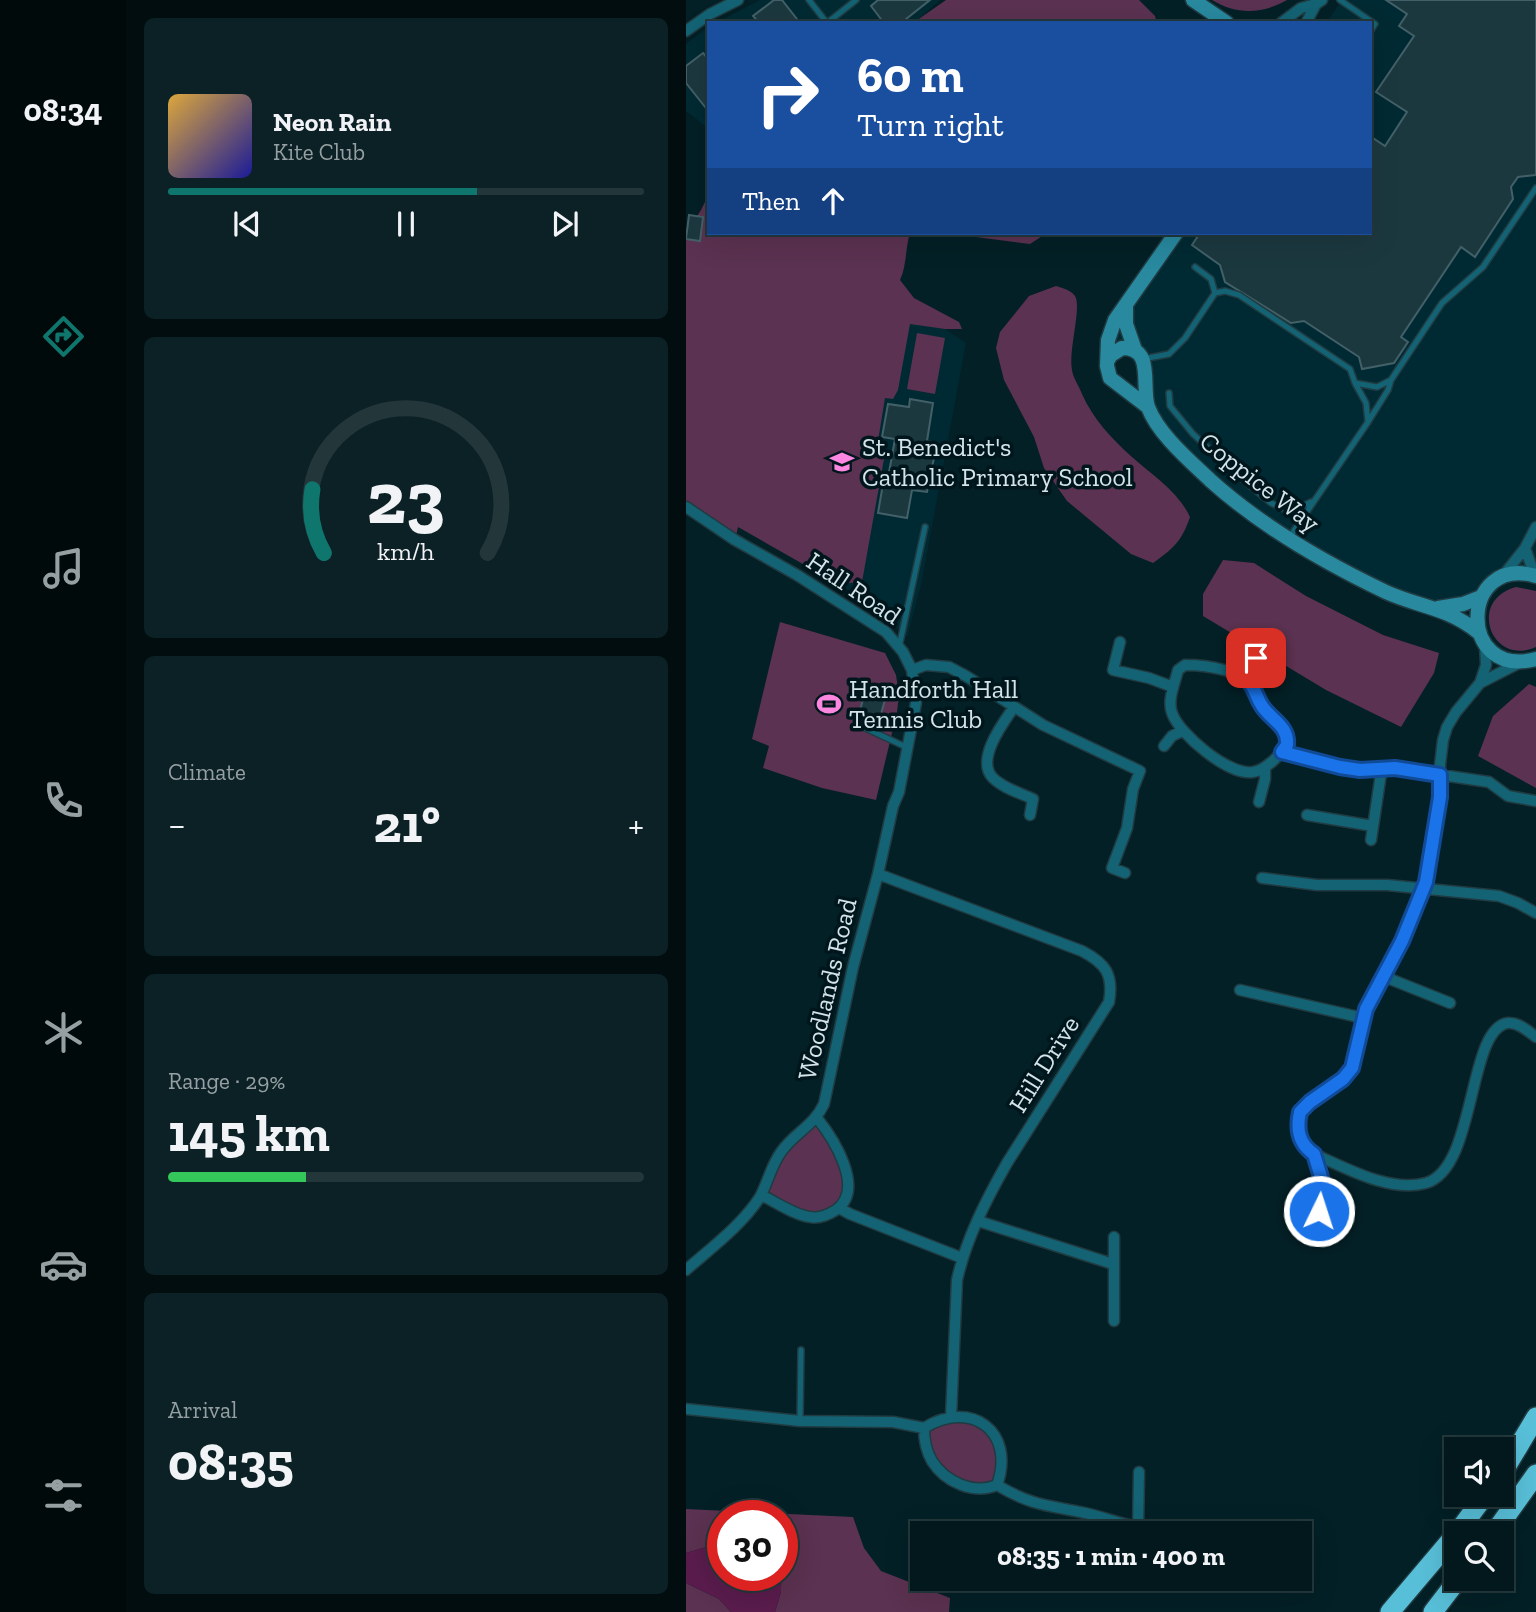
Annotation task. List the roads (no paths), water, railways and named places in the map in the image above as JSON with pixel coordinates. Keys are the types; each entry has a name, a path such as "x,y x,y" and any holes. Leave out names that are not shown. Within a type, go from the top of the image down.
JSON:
{"highway":[{"path":"1514,1454 1536,1417"},
{"path":"1503,1521 1536,1475"},
{"path":"1465,1521 1476,1507"},
{"path":"1390,1612 1444,1547"},
{"path":"1433,1612 1450,1591"}],"street":[{"path":"686,31 710,14 738,0"},
{"path":"1193,0 1224,21"},
{"path":"1284,21 1301,8 1319,2"},
{"path":"1307,21 1319,2"},
{"path":"1108,360 1122,348 1141,360 1138,381 1126,385 1111,378 1107,366 1108,340 1115,320 1175,235"},
{"name":"Coppice Way","path":"1126,307 1126,324 1141,360 1148,407 1155,421 1179,450 1226,494 1287,541 1388,593 1462,619 1495,654 1507,660 1532,660"},
{"name":"Coppice Way","path":"1120,384 1148,407"},
{"name":"Hall Road","path":"686,508 886,632 899,647 912,670"},
{"path":"1536,527 1525,548 1502,577 1486,589 1476,611 1487,654 1480,683 1456,712 1443,740 1440,797 1425,886 1363,1018 1349,1074 1331,1090 1304,1107 1300,1112 1298,1135 1307,1149 1314,1154 1387,1182 1413,1185 1435,1180 1451,1160 1471,1103 1480,1061 1492,1035 1499,1027 1508,1023 1520,1026 1536,1037"},
{"path":"1525,548 1535,576"},
{"path":"1502,577 1520,573 1535,576"},
{"name":"Coppice Way","path":"1436,608 1463,604 1481,597"},
{"path":"1120,642 1114,670 1173,687"},
{"path":"1248,680 1256,658"},
{"path":"1480,683 1532,660"},
{"path":"1185,665 1200,665 1248,680 1256,690 1261,705 1285,730 1287,745 1265,767 1253,772 1229,765 1211,755 1182,731 1171,712 1173,687 1178,670 1185,665"},
{"path":"912,670 926,666 949,667 1043,725 1140,771 1133,789 1125,836 1112,868 1125,873"},
{"name":"Woodlands Road","path":"686,1270 749,1211 761,1195 772,1165 782,1150 817,1118 824,1104 853,967 893,806 899,792 916,703 912,670"},
{"path":"1014,707 990,746 988,772 1005,787 1033,799 1030,815"},
{"path":"1164,746 1172,736 1182,731"},
{"path":"1282,752 1360,770 1382,768 1489,782 1508,796 1536,801"},
{"path":"1259,802 1265,767"},
{"path":"1371,840 1382,768"},
{"path":"1307,815 1373,826"},
{"name":"Hill Drive","path":"878,874 1082,951 1095,958 1111,979 1109,1002 1007,1163 962,1258 957,1280 951,1417"},
{"path":"1262,878 1287,883 1425,886 1499,897 1536,913"},
{"path":"1385,976 1450,1003"},
{"path":"1240,990 1363,1018"},
{"path":"761,1195 803,1216 814,1218 839,1208 847,1188 847,1174 830,1135 817,1118"},
{"path":"1314,1154 1321,1177 1319,1211"},
{"path":"839,1208 962,1258"},
{"path":"978,1220 1113,1264"},
{"path":"1114,1237 1114,1321"},
{"path":"686,1409 800,1421 868,1420 924,1428 936,1420 951,1417 977,1419 991,1428 1000,1454 1001,1474 997,1485"},
{"path":"924,1428 928,1454 933,1463 965,1487 976,1490 997,1485 1032,1504 1083,1513 1108,1521"},
{"path":"1138,1521 1139,1472"}],"lane":[{"path":"809,0 825,21"},
{"path":"830,21 856,0"},
{"path":"1340,0 1372,21"},
{"path":"1287,541 1368,422 1388,390 1391,380 1442,303 1483,267 1536,188"},
{"path":"1195,267 1211,279 1215,293"},
{"path":"1141,360 1169,354 1185,338 1215,293 1225,291 1238,295 1350,369 1366,403 1368,422"},
{"path":"1355,383 1377,387 1391,380"},
{"path":"1169,393 1170,406 1193,435 1272,503 1290,512 1314,500"},
{"path":"899,647 925,527"},
{"path":"861,726 906,747"},
{"path":"800,1421 801,1350"}],"place":[{"name":"St. Benedict's Catholic Primary School","path":"842,462"},
{"name":"Handforth Hall Tennis Club","path":"829,704"}]}
